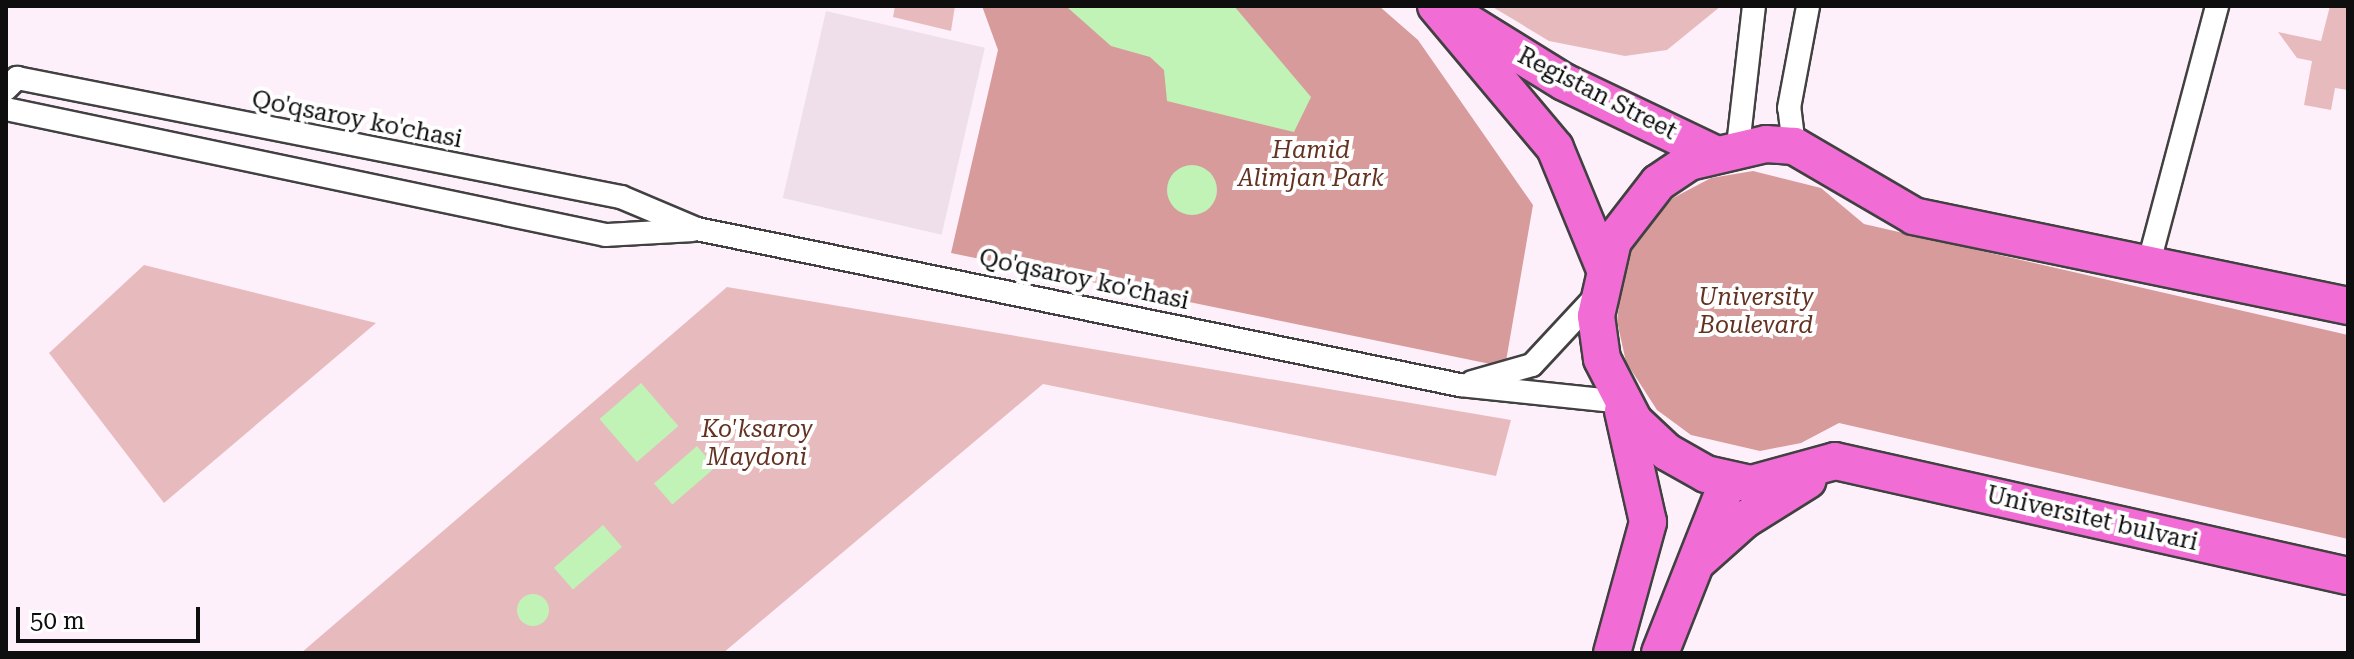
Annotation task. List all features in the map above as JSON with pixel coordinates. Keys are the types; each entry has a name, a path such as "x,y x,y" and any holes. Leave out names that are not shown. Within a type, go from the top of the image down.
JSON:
{"main road":[{"name":"Registan Street","path":"1438,6 1564,82 1726,150"},
{"name":"Registan Street","path":"1438,6 1555,148 1601,280"},
{"path":"1612,653 1648,522 1621,402 1602,359 1601,280 1632,209 1658,183 1726,150 1794,146 1914,216 2149,262 2348,306"},
{"path":"1621,402 1667,452 1728,481 1751,484 1835,461"},
{"path":"1687,570 1744,520 1835,461"},
{"name":"Universitet bulvari","path":"1835,461 2348,576"},
{"path":"1660,653 1687,570 1728,481"}],"street":[{"path":"1726,150 1754,6"},
{"path":"1794,146 1789,108 1808,6"},
{"path":"2149,262 2217,6"},
{"name":"Qo'qsaroy ko'chasi","path":"6,89 17,78 621,197 697,229 1460,385 1621,402"},
{"name":"Qo'qsaroy ko'chasi","path":"6,109 606,235 697,229"},
{"name":"Qo'qsaroy ko'chasi","path":"1460,385 1532,365 1601,280"}],"green space":[{"path":"895,6 955,6 951,31 893,17"},
{"name":"Hamid Alimjan Park","path":"982,6 1379,6 1418,40 1533,205 1505,367 951,253 998,50"},
{"path":"1491,6 1721,6 1667,50 1625,56 1549,41"},
{"path":"2330,6 2348,6 2348,90 2335,88 2331,110 2304,105 2312,61 2297,58 2278,32 2321,41"},
{"name":"University Boulevard","path":"1753,171 1821,188 1864,224 2348,335 2348,539 1839,423 1801,443 1760,451 1691,435 1657,410 1626,362 1617,321 1624,265 1636,240 1673,198 1711,178"},
{"path":"144,265 376,323 164,503 49,353"},
{"name":"Ko'ksaroy Maydoni","path":"727,287 1511,420 1496,476 1043,384 723,653 301,653"}],"shaded area":[{"path":"1051,6 1234,6 1311,97 1294,132 1167,101 1164,70 1150,57 1111,46 1067,7"},
{"path":"826,11 985,48 942,235 783,198"},
{"path":"1192,165 1210,172 1217,190 1210,208 1192,215 1174,208 1167,190 1174,172"},
{"path":"641,383 678,426 637,462 599,419"},
{"path":"697,446 715,467 672,505 654,483"},
{"path":"603,525 622,547 573,590 554,568"},
{"path":"533,594 544,599 549,610 544,621 533,626 522,621 517,610 522,599"}]}
